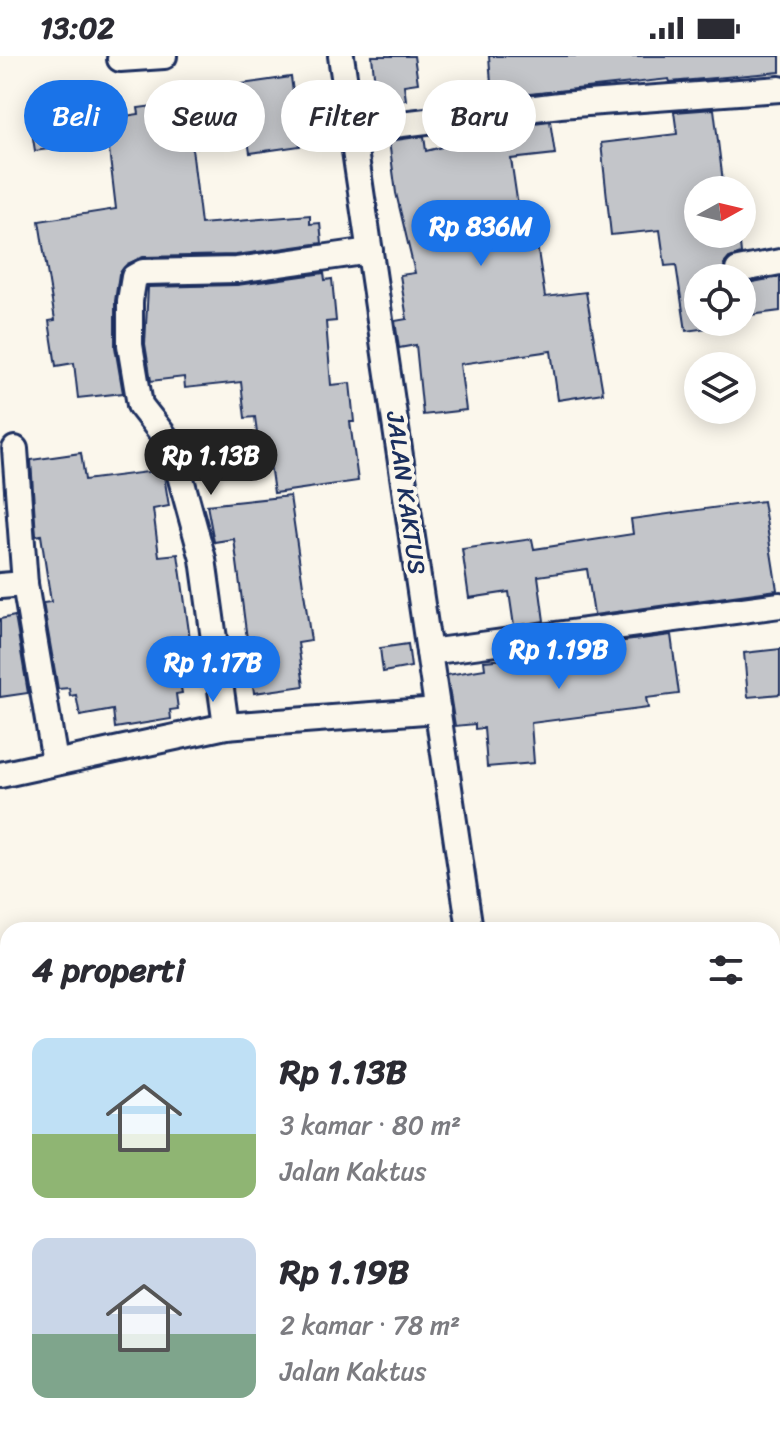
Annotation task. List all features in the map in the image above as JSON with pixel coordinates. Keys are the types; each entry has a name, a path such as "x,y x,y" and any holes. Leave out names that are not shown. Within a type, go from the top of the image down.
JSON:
{"street":[{"path":"120,59 164,56"},
{"name":"JALAN KAKTUS","path":"341,56 345,80"},
{"path":"406,124 560,105 780,89"},
{"name":"JALAN KAKTUS","path":"355,152 469,922"},
{"path":"226,726 203,559 172,446 140,405 130,345 130,301 134,277 143,272 237,270 370,251"},
{"path":"756,267 780,262"},
{"path":"15,449 25,584 55,762"},
{"path":"0,586 25,584"},
{"path":"429,652 780,605"},
{"path":"0,775 226,726 438,710"}],"building":[{"path":"372,56 414,56 418,83 406,85 406,80 374,80"},
{"path":"489,56 780,56 780,72 670,82 669,79 536,93 536,80 491,80"},
{"path":"291,77 291,80 281,80 281,149 265,151 265,81"},
{"path":"144,107 144,152 192,152 201,224 310,215 310,224 320,223 322,243 236,255 143,257 127,264 119,274 115,301 115,347 123,393 78,398 74,363 56,366 49,321 55,320 39,221 116,209 109,152 128,152 128,116 139,114 138,108"},
{"path":"714,109 722,176 684,176 684,248 740,248 741,254 729,258 724,264 684,264 684,318 676,265 665,266 660,230 611,235 601,143 677,134 674,112"},
{"path":"550,121 555,154 511,159 523,240 536,238 545,297 586,292 603,393 558,400 551,351 460,364 466,410 423,415 416,345 399,348 395,321 407,319 400,275 415,273 396,193 390,152 406,152 406,139 422,136 422,152 536,152 536,123"},
{"path":"324,273 325,280 332,279 336,321 326,322 331,385 350,383 354,422 350,422 358,481 274,493 268,449 259,450 255,417 245,418 241,382 185,388 184,377 151,381 145,344 148,287 237,285"},
{"path":"780,277 780,311 756,314 756,281"},
{"path":"81,453 85,480 163,470 169,506 153,509 159,556 178,554 192,653 175,655 182,693 176,694 178,709 170,710 171,719 115,728 113,710 80,716 76,695 70,696 69,688 58,689 43,603 51,602 41,535 36,536 31,460"},
{"path":"290,496 311,641 298,643 304,686 254,693 234,539 214,542 207,505"},
{"path":"763,501 777,590 594,615 587,569 538,576 544,621 514,626 509,592 469,598 462,549 532,539 534,549 633,534 631,519"},
{"path":"15,616 28,693 0,697 0,619"},
{"path":"671,635 679,694 646,698 648,708 531,723 534,763 487,767 484,728 475,729 475,724 455,726 447,675 485,669 484,661"},
{"path":"408,644 411,667 383,672 380,648"},
{"path":"780,649 780,694 748,697 744,653"}]}
